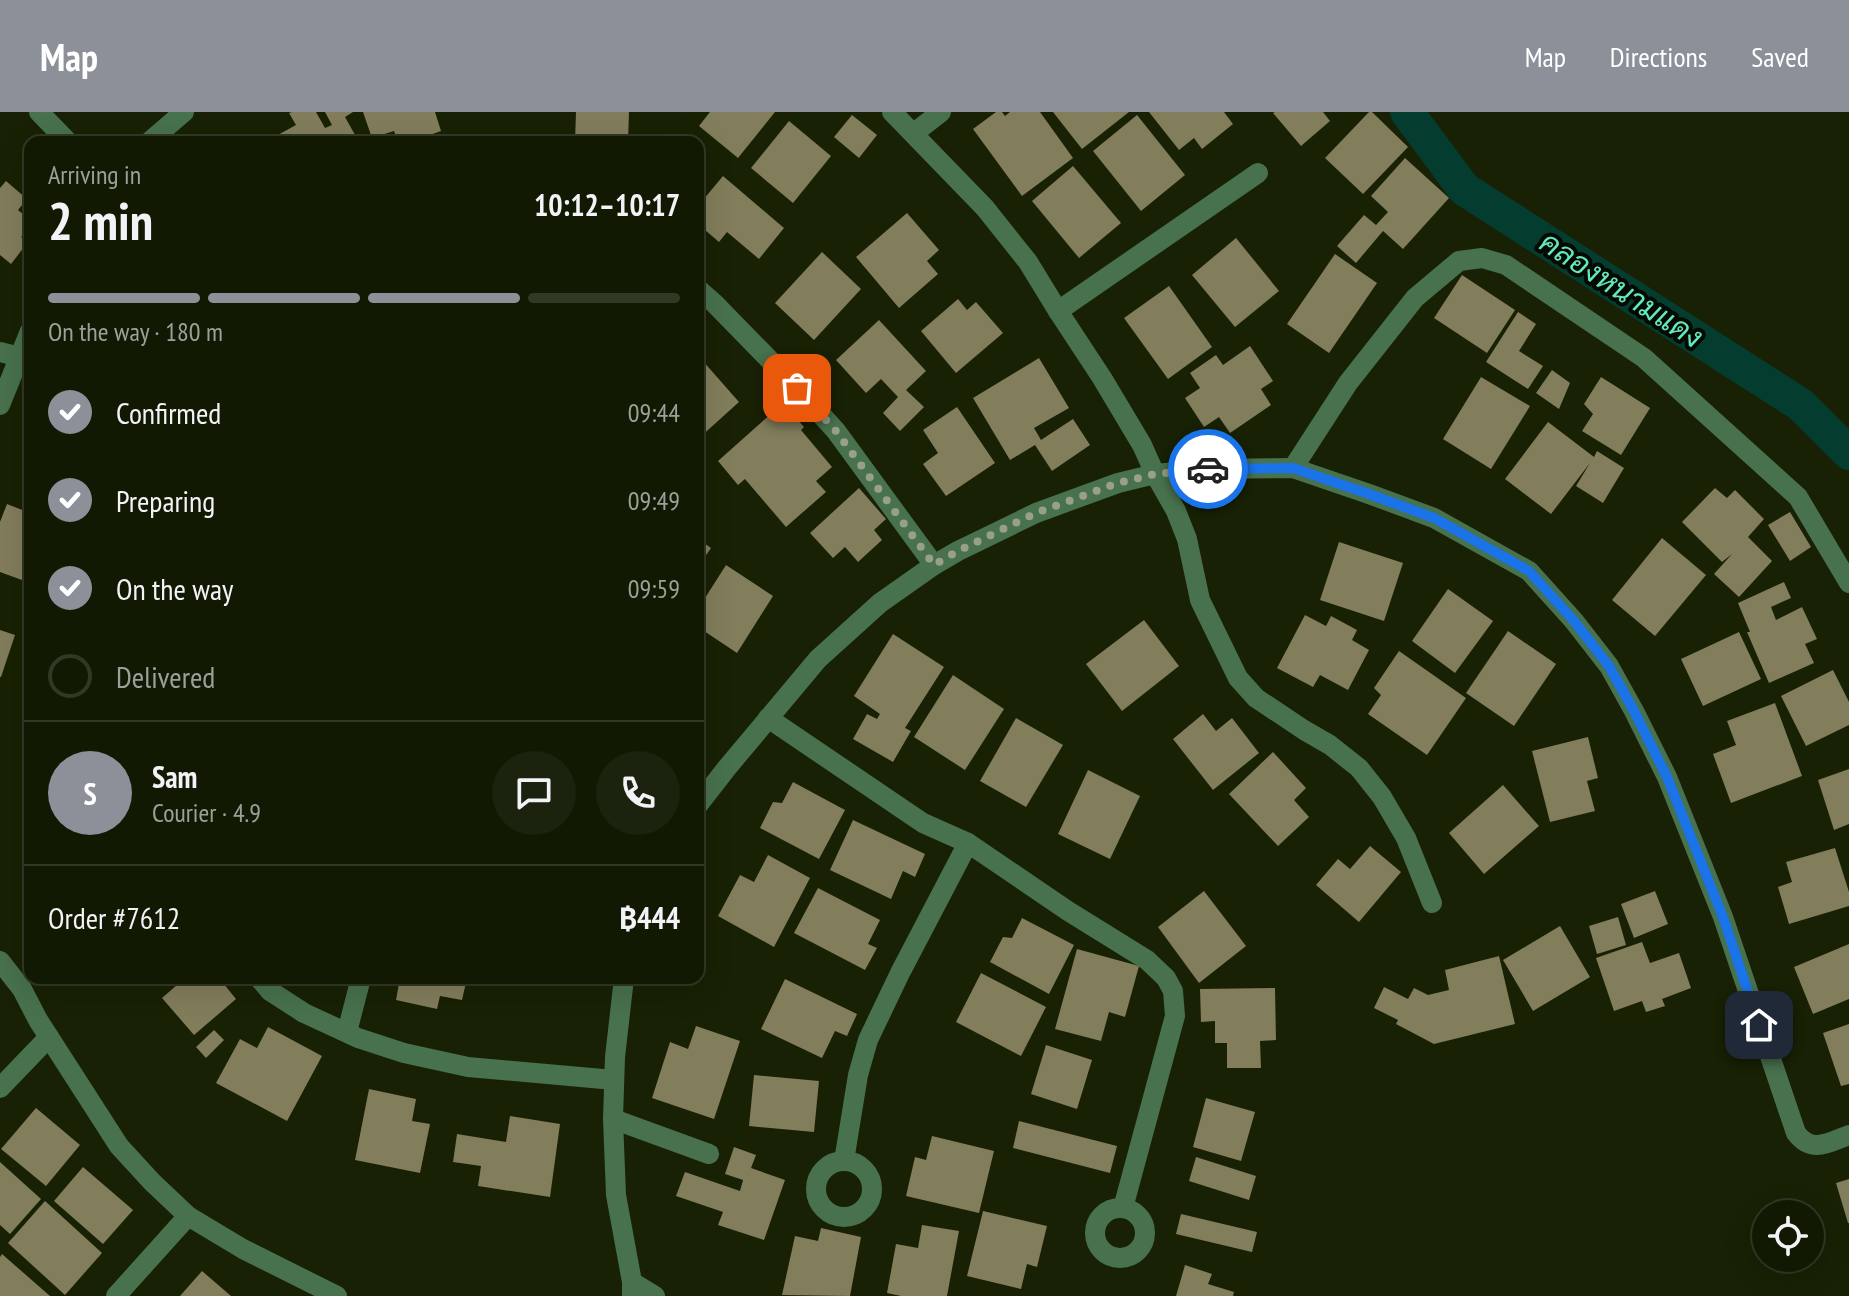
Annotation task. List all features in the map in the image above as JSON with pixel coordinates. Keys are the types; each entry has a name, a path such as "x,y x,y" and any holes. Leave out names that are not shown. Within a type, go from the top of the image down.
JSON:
{"street":[{"path":"39,112 62,136"},
{"path":"156,136 184,112"},
{"path":"892,112 985,208 1028,262 1110,391 1176,511 1187,539 1200,600 1238,678 1256,698 1330,745 1359,768 1382,797 1406,838 1432,903"},
{"path":"914,133 941,112"},
{"path":"1058,311 1258,173"},
{"path":"1293,468 1348,383 1415,298 1459,261 1482,258 1506,265 1644,358 1798,497 1849,583"},
{"path":"704,295 836,431 934,565"},
{"path":"0,405 10,355 24,338"},
{"path":"704,798 818,659 880,603 958,551 1036,513 1118,483 1155,474 1208,469 1293,468 1434,518 1480,543 1529,571 1574,621 1609,666 1667,777 1723,917 1796,1133 1802,1141 1819,1146 1849,1135"},
{"path":"768,718 923,823 968,843 1147,960 1166,978 1173,991 1175,1016 1123,1208"},
{"path":"844,1161 858,1075 868,1040 968,843"},
{"path":"0,961 22,989 119,1146 152,1182 188,1216 243,1249 337,1296"},
{"path":"264,984 304,1013 358,1038 404,1053 468,1067 614,1080"},
{"path":"347,1032 359,984"},
{"path":"623,984 614,1080 616,1195 631,1281 655,1296"},
{"path":"0,1088 49,1037"},
{"path":"613,1119 709,1154"},
{"path":"116,1296 188,1216"}],"building":[{"path":"316,112 325,128 332,125 325,112 353,112 345,117 356,136 276,136 296,125 289,113"},
{"path":"363,112 435,112 441,131 427,136 396,136 394,131 371,136"},
{"path":"576,112 629,112 628,136 575,136"},
{"path":"710,112 775,112 738,158 699,126"},
{"path":"996,112 1002,112 1005,116 1010,112 1040,112 1073,158 1022,196 973,129"},
{"path":"1053,112 1129,112 1082,149"},
{"path":"1149,112 1224,112 1233,124 1202,149 1194,138 1179,150"},
{"path":"1275,112 1323,112 1330,121 1301,146"},
{"path":"1369,112 1408,147 1363,194 1325,158"},
{"path":"852,115 877,135 859,158 834,137"},
{"path":"1137,115 1185,175 1141,211 1093,151"},
{"path":"789,121 831,156 793,203 751,168"},
{"path":"1405,158 1449,198 1403,249 1383,231 1356,263 1337,246 1364,215 1376,225 1388,212 1371,196"},
{"path":"1073,166 1121,223 1079,258 1032,201"},
{"path":"723,176 784,228 759,259 727,232 719,242 704,229 704,199"},
{"path":"6,181 24,196 24,203 18,210 24,215 24,233 21,237 24,247 11,264 0,255 0,188"},
{"path":"907,213 939,250 927,261 938,274 899,308 856,257"},
{"path":"1236,238 1279,291 1235,327 1192,275"},
{"path":"822,252 861,289 814,340 775,303"},
{"path":"1335,254 1377,283 1329,353 1287,324"},
{"path":"1462,275 1515,310 1487,353 1434,318"},
{"path":"1169,286 1212,347 1168,379 1124,318"},
{"path":"958,299 967,310 976,302 1003,333 956,373 921,331"},
{"path":"1518,312 1536,324 1519,351 1543,366 1528,389 1486,362"},
{"path":"879,320 926,371 906,390 924,407 900,431 883,413 898,397 881,379 866,393 836,360"},
{"path":"1250,346 1273,381 1261,389 1271,405 1230,433 1219,417 1204,427 1185,398 1200,388 1190,373 1216,355 1223,365"},
{"path":"1039,358 1069,408 1034,428 1041,440 1073,419 1090,445 1052,471 1035,445 1010,460 973,398"},
{"path":"704,362 739,402 704,434"},
{"path":"1552,370 1570,383 1559,409 1536,393"},
{"path":"1481,377 1530,406 1491,469 1443,439"},
{"path":"1601,377 1650,408 1621,455 1582,431 1593,414 1584,404"},
{"path":"783,403 832,467 816,481 826,492 786,527 745,479 738,485 718,461"},
{"path":"957,407 995,463 946,496 923,464 938,453 923,430"},
{"path":"1548,422 1594,457 1597,451 1624,468 1603,503 1576,486 1590,463 1551,514 1505,479"},
{"path":"859,488 886,519 874,530 882,540 858,562 845,547 833,558 810,533"},
{"path":"1715,488 1727,498 1735,490 1764,519 1748,537 1772,561 1739,597 1714,574 1732,554 1722,562 1682,522"},
{"path":"7,504 24,511 24,581 0,572 0,522"},
{"path":"1790,512 1811,547 1790,561 1768,525"},
{"path":"1662,538 1706,575 1655,636 1612,600"},
{"path":"1339,542 1403,563 1384,621 1320,600"},
{"path":"704,543 711,548 704,558"},
{"path":"726,565 773,596 737,653 704,631 704,600"},
{"path":"1784,582 1791,598 1771,607 1776,620 1802,607 1817,639 1805,644 1814,663 1769,683 1738,603"},
{"path":"1448,589 1493,621 1455,673 1412,641"},
{"path":"1305,615 1326,626 1331,616 1357,630 1352,640 1369,650 1348,690 1320,675 1313,687 1277,668"},
{"path":"1144,620 1179,666 1122,711 1086,664"},
{"path":"0,630 15,635 1,677 0,677"},
{"path":"1508,631 1556,664 1514,726 1466,693"},
{"path":"1739,632 1761,679 1703,706 1681,659"},
{"path":"893,634 944,667 905,728 911,731 893,762 853,739 867,714 877,719 880,714 854,696"},
{"path":"1399,651 1466,698 1427,755 1368,714 1381,695 1374,688"},
{"path":"1833,670 1849,702 1849,725 1806,746 1781,696"},
{"path":"953,675 1004,709 965,770 914,737"},
{"path":"1775,703 1802,776 1731,803 1713,754 1736,745 1727,721"},
{"path":"1203,714 1216,731 1232,718 1259,753 1213,790 1173,739"},
{"path":"1016,718 1063,745 1026,807 980,781"},
{"path":"1588,737 1598,778 1587,781 1595,811 1550,822 1532,751"},
{"path":"1273,752 1306,788 1294,800 1309,817 1278,846 1229,794"},
{"path":"1849,769 1849,824 1834,830 1818,780"},
{"path":"1088,770 1140,796 1110,859 1058,834"},
{"path":"793,782 845,810 819,859 760,828 773,802 782,803"},
{"path":"1503,785 1539,826 1484,874 1449,833"},
{"path":"853,820 925,854 915,877 903,871 891,899 830,870"},
{"path":"1370,846 1401,872 1359,922 1316,885 1338,859 1350,869"},
{"path":"1835,848 1849,892 1849,906 1789,924 1778,887 1792,882 1786,862"},
{"path":"768,855 810,878 774,947 718,916 740,875 754,882"},
{"path":"818,888 880,920 868,944 877,948 865,970 794,933"},
{"path":"1204,891 1246,946 1199,983 1158,927"},
{"path":"1655,891 1668,924 1634,938 1621,904"},
{"path":"1618,917 1626,945 1597,954 1589,926"},
{"path":"1022,918 1074,945 1049,994 990,962 1003,937 1012,938"},
{"path":"1560,926 1590,977 1533,1011 1503,960"},
{"path":"1642,942 1650,963 1679,953 1691,988 1662,999 1665,1006 1646,1012 1642,1001 1614,1011 1596,958"},
{"path":"1849,944 1849,999 1813,1014 1794,967"},
{"path":"1077,949 1139,966 1125,1017 1109,1012 1101,1041 1055,1029"},
{"path":"1499,956 1515,1024 1434,1044 1396,1024 1398,1020 1374,1008 1384,987 1408,999 1414,988 1428,995 1449,990 1445,970"},
{"path":"981,973 1046,1007 1021,1056 956,1022"},
{"path":"785,979 857,1014 847,1036 835,1031 822,1058 761,1029"},
{"path":"178,984 224,984 236,999 194,1035 162,998"},
{"path":"399,984 466,984 462,1000 440,996 437,1009 396,1000"},
{"path":"1275,988 1276,1040 1260,1041 1261,1068 1227,1068 1227,1043 1215,1043 1215,1021 1201,1022 1200,989"},
{"path":"1849,1024 1849,1084 1841,1086 1823,1033"},
{"path":"696,1026 740,1041 714,1119 652,1098 670,1042 688,1049"},
{"path":"268,1027 322,1056 287,1121 216,1083 240,1039 257,1048"},
{"path":"214,1030 224,1040 206,1058 196,1047"},
{"path":"1046,1045 1092,1060 1077,1109 1031,1094"},
{"path":"754,1075 819,1081 814,1132 749,1126"},
{"path":"369,1089 416,1099 412,1121 430,1124 420,1173 355,1160"},
{"path":"1206,1098 1255,1112 1241,1161 1193,1147"},
{"path":"36,1108 80,1145 46,1186 1,1149"},
{"path":"510,1116 560,1124 550,1197 478,1186 481,1166 453,1162 457,1134 506,1142"},
{"path":"1019,1121 1117,1146 1110,1173 1013,1148"},
{"path":"932,1136 994,1151 979,1213 906,1196 915,1157 926,1160"},
{"path":"734,1147 756,1155 751,1168 785,1180 764,1240 718,1225 723,1212 676,1196 685,1172 740,1191 743,1180 725,1174"},
{"path":"1196,1157 1256,1176 1249,1200 1189,1181"},
{"path":"0,1162 41,1199 10,1234 0,1225"},
{"path":"83,1167 133,1210 103,1244 54,1201"},
{"path":"1849,1179 1849,1223 1848,1223 1836,1183"},
{"path":"45,1201 102,1253 65,1295 8,1243"},
{"path":"983,1211 1047,1226 1037,1267 1027,1264 1021,1289 967,1276"},
{"path":"1181,1214 1257,1232 1252,1252 1176,1234"},
{"path":"922,1225 959,1231 947,1296 887,1293 896,1244 918,1248"},
{"path":"821,1228 861,1237 850,1296 782,1295 795,1236 818,1241"},
{"path":"2,1254 50,1296 0,1296"},
{"path":"1185,1265 1212,1274 1208,1284 1234,1292 1233,1296 1176,1296"},
{"path":"202,1271 231,1296 180,1296"}],"waterway":[{"name":"คลองหนามแดง","path":"1407,112 1464,189 1801,405 1849,453"}],"way so far":[{"path":"797,388 836,431 934,565 1036,513 1118,483 1155,474 1208,469"}],"route":[{"path":"1208,469 1293,468 1434,518 1529,571 1609,666 1634,711 1667,777 1723,917 1759,1025"}]}
